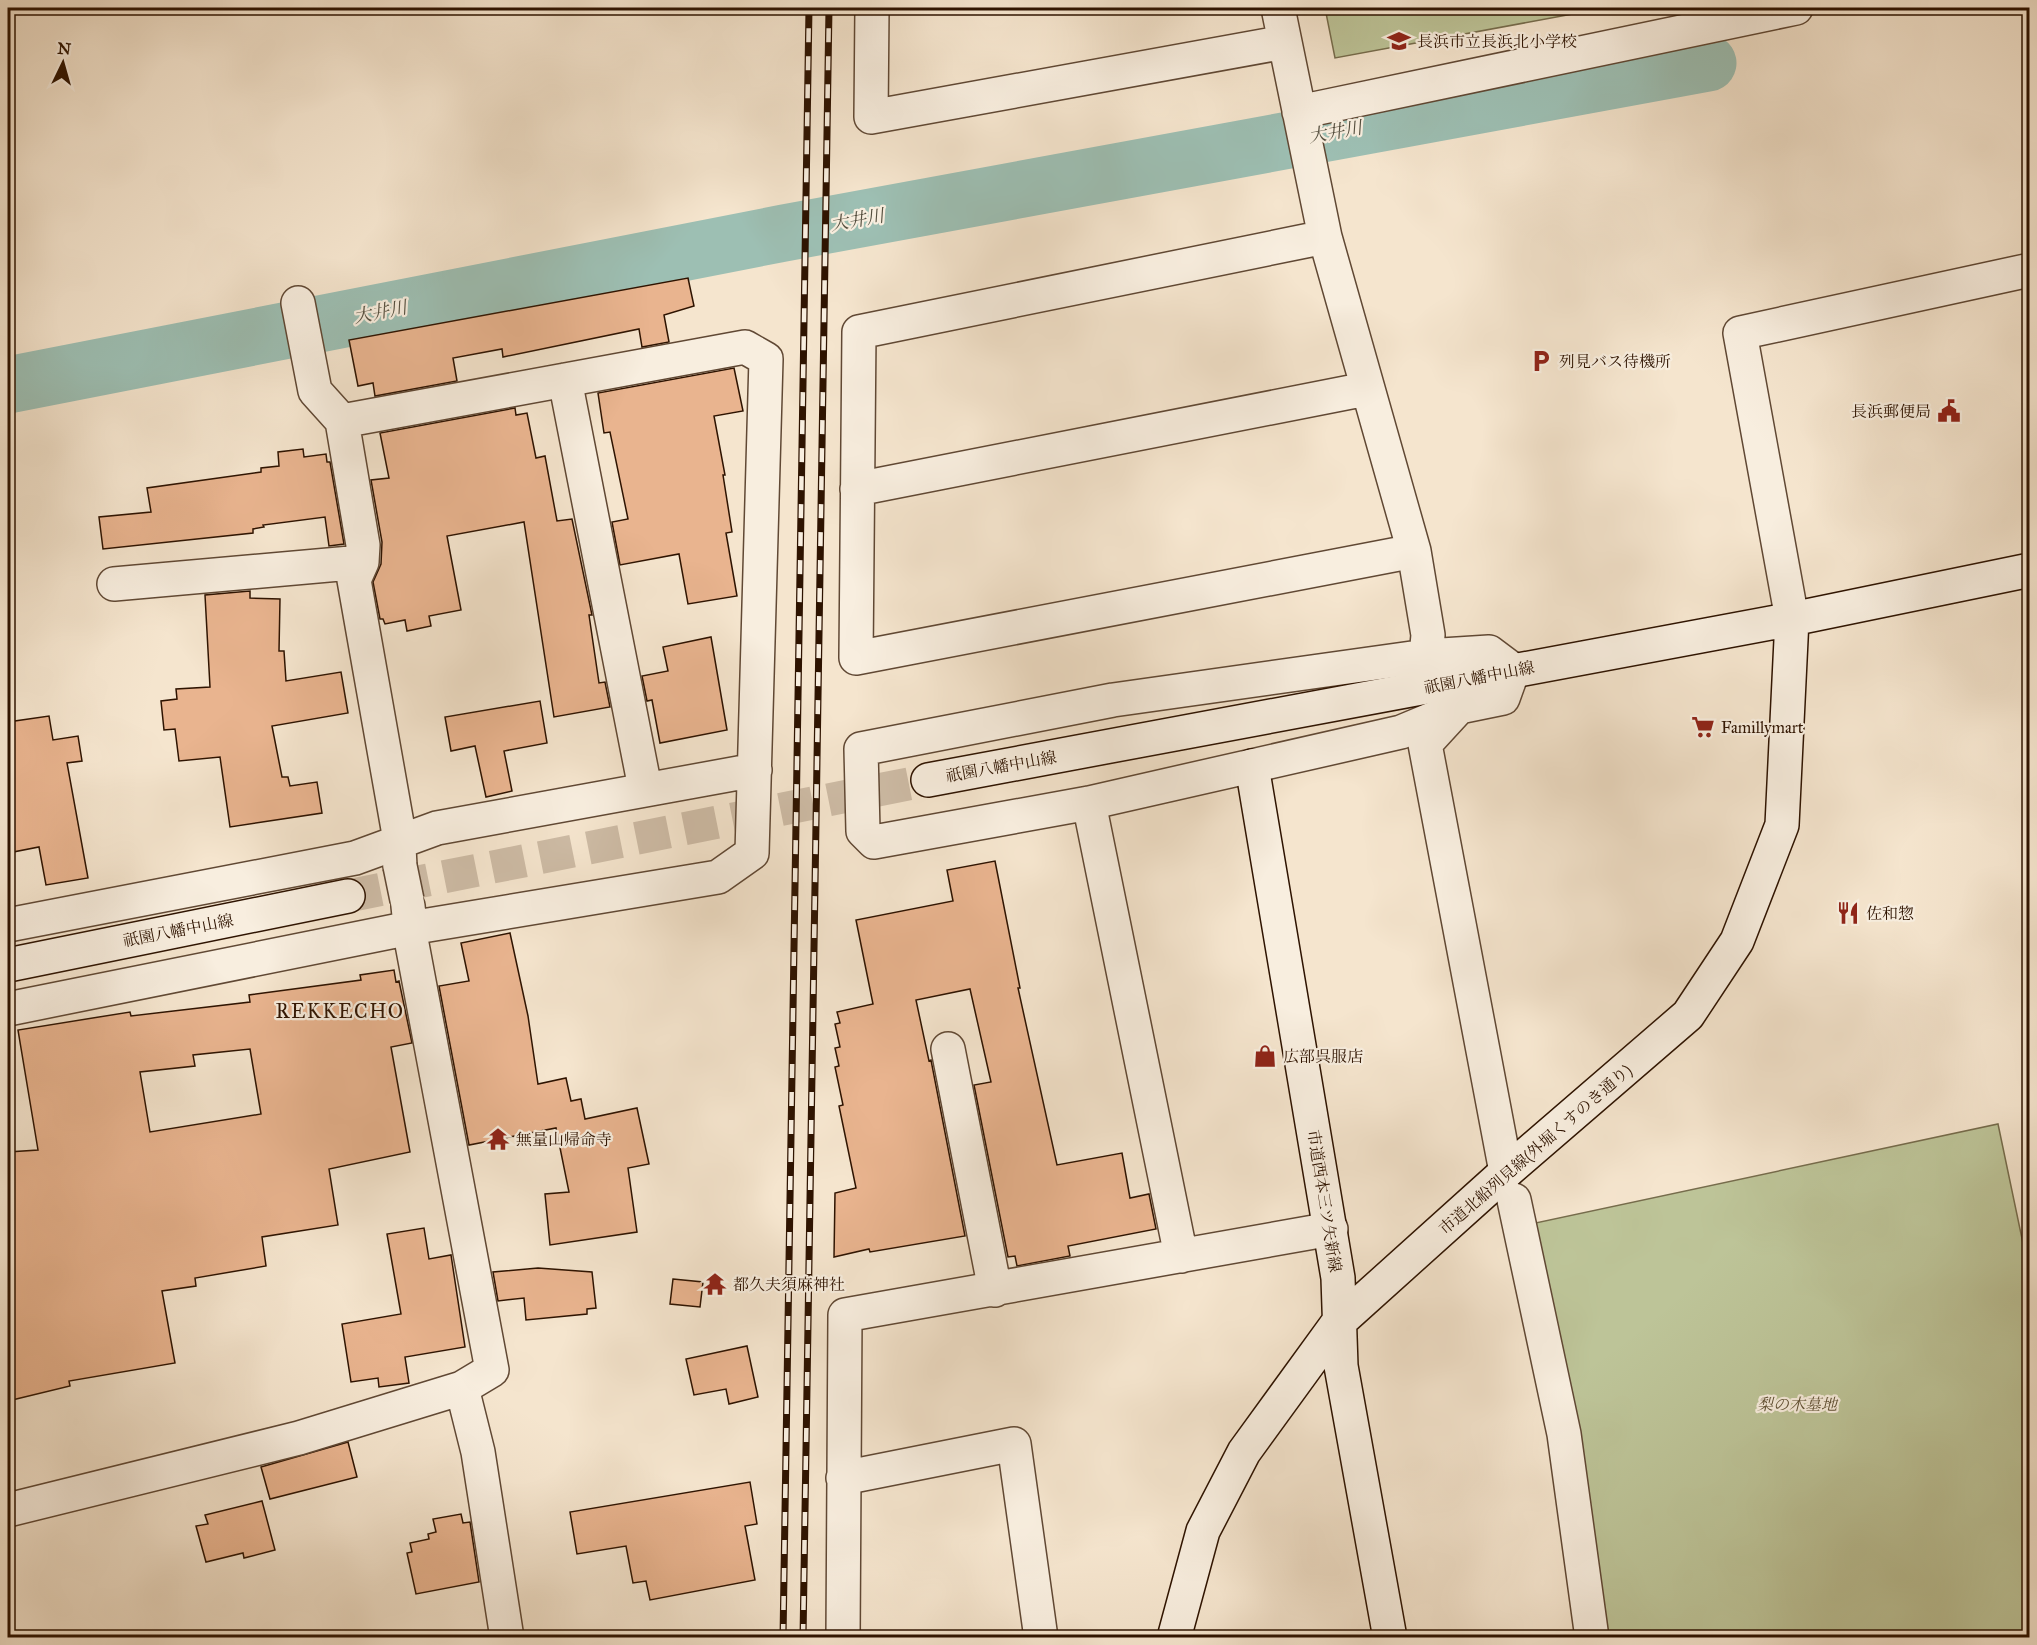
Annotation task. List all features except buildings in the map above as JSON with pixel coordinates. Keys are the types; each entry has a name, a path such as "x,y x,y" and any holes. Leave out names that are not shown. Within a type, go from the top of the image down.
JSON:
{"street":[{"path":"872,8 870,117 1285,42"},
{"path":"1278,8 1325,237 1366,389 1414,551 1428,635 1426,656"},
{"path":"1300,117 1796,8"},
{"path":"1325,237 860,332 855,658 1414,551"},
{"name":"市道北船列見線(外堀くすのき通り)","path":"1174,1638 1203,1531 1244,1452 1337,1324 1510,1186 1688,1015 1737,941 1782,825 1792,619 1740,333 2030,270"},
{"path":"8,1510 299,1438 462,1388 492,1371 409,914 354,580 362,562 363,545 342,421 315,391 301,318"},
{"path":"8,1009 409,914 718,877 752,853 766,359 745,347 342,421"},
{"path":"566,380 645,788"},
{"path":"857,489 1366,389"},
{"path":"114,584 362,562"},
{"name":"祇園八幡中山線","path":"928,780 1792,619 2030,570"},
{"path":"1489,652 1513,670 1503,698 1459,707 1401,732 1089,803 874,842 863,831 861,749 1113,700 1426,656 1489,652"},
{"path":"1459,707 1425,744 1510,1186 1564,1434 1592,1638"},
{"name":"市道西本三ツ矢新線","path":"1252,766 1331,1229 1338,1278 1337,1324 1341,1366 1390,1638"},
{"path":"8,925 355,858 399,854 437,828 645,788 755,770"},
{"path":"1089,803 1181,1256"},
{"name":"祇園八幡中山線","path":"8,965 348,896"},
{"path":"948,1049 995,1290"},
{"path":"843,1638 845,1315 1331,1229"},
{"path":"462,1388 478,1452 507,1638"},
{"path":"843,1478 1014,1444 1041,1638"}],"green space":[{"path":"1325,8 1605,8 1335,58"},
{"name":"梨の木墓地","path":"1998,1124 2029,1272 2029,1637 1596,1637 1526,1225"}],"waterway":[{"name":"大井川","path":"8,385 784,233 1708,63"}],"tunnel":[{"path":"348,896 928,780"}],"railway":[{"path":"783,1638 809,8"},
{"path":"803,1638 829,8"}],"place":[{"name":"長浜市立長浜北小学校","path":"1399,41"},
{"name":"列見バス待機所","path":"1541,361"},
{"name":"長浜郵便局","path":"1949,411"},
{"name":"Famillymart","path":"1703,727"},
{"name":"佐和惣","path":"1848,913"},
{"name":"広部呉服店","path":"1265,1056"},
{"name":"無量山帰命寺","path":"498,1139"},
{"name":"都久夫須麻神社","path":"715,1284"}],"district":[{"name":"REKKECHO","path":"340,1011"}]}
